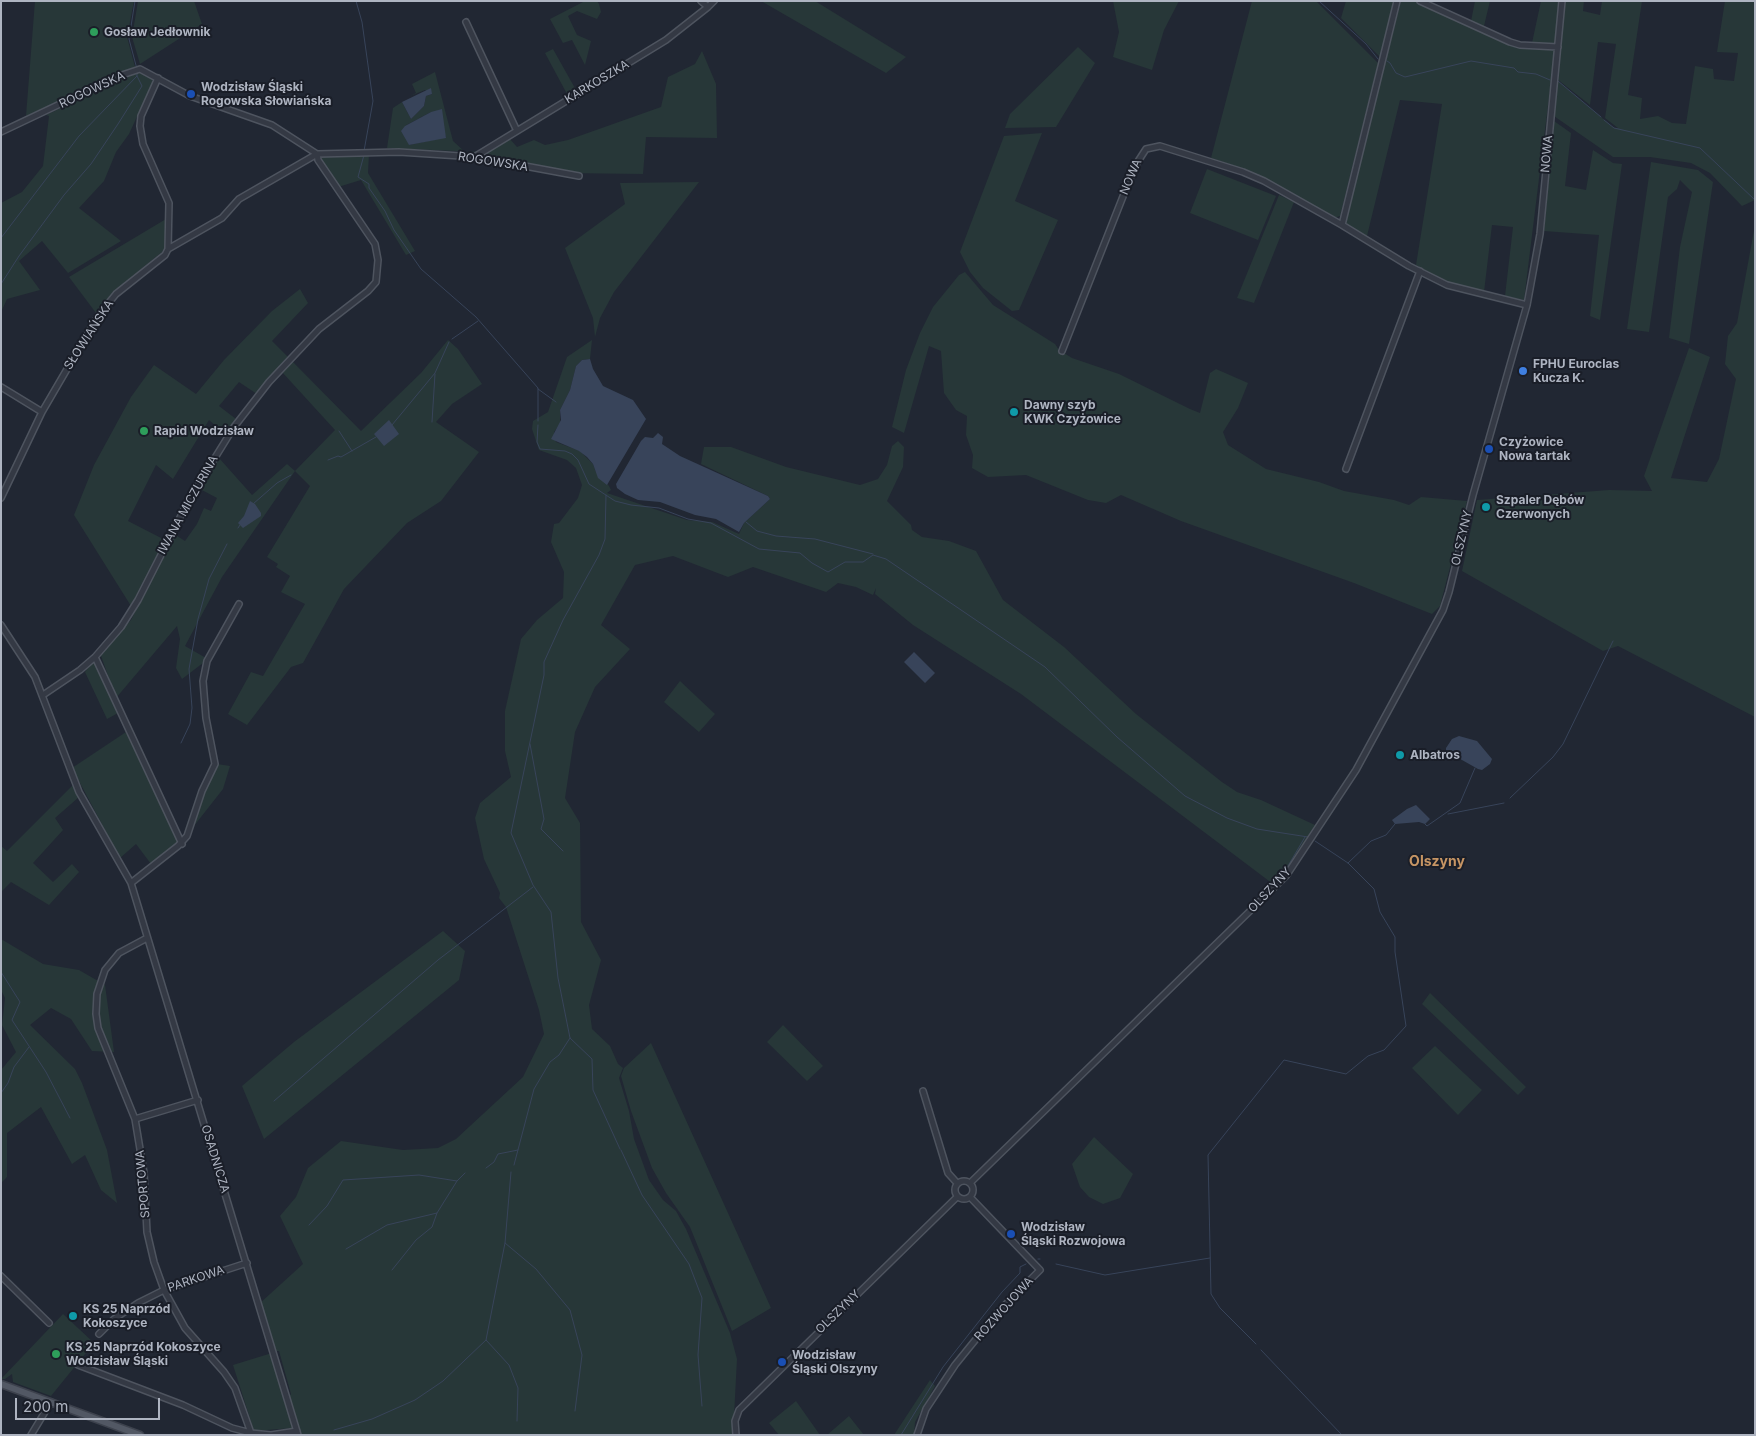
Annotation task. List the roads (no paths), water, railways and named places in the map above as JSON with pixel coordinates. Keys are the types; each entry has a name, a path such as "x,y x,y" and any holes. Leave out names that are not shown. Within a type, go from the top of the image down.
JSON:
{"main road":[{"path":"1,1384 140,1435"}],"street":[{"path":"701,1 708,7 714,1"},
{"path":"1342,225 1397,1"},
{"path":"1420,1 1510,42 1520,45 1558,47"},
{"name":"NOWA","path":"1473,495 1527,305 1540,234 1562,1"},
{"name":"KARKOSZKA","path":"476,157 666,40 708,7"},
{"path":"466,22 517,131"},
{"name":"ROGOWSKA","path":"1,132 137,69 158,78 190,96 272,125 317,154 318,160 375,244"},
{"path":"158,78 141,116 140,126 143,144 169,203 168,249"},
{"name":"NOWA","path":"1062,351 1135,166 1146,149 1160,146 1243,172 1264,181 1420,272 1447,285 1527,305"},
{"name":"ROGOWSKA","path":"168,249 222,218 239,199 317,154 370,152 476,157 579,176"},
{"name":"IWANA MICZURINA","path":"43,695 63,683 96,657 128,617 190,498 234,427 276,375 319,329 376,282 378,260 375,244"},
{"name":"SŁOWIAŃSKA","path":"1,498 42,412 98,316 116,294 165,255 168,249"},
{"path":"1346,468 1420,272"},
{"path":"1,387 42,412"},
{"name":"OLSZYNY","path":"970,1183 1290,871 1356,770 1443,610 1450,592 1473,495"},
{"path":"1,625 24,659 43,695 66,762 79,792 131,883 182,844 187,836 202,791 216,764 205,706 203,681 206,661 239,604"},
{"path":"96,657 182,844"},
{"name":"OSADNICZA","path":"131,883 297,1433"},
{"name":"SPORTOWA","path":"147,938 119,952 110,962 102,977 97,994 96,1014 98,1028 135,1119 144,1173 147,1232 154,1262 164,1290 185,1328 224,1372 235,1388 251,1433"},
{"path":"923,1091 948,1173 957,1183"},
{"path":"135,1119 198,1100"},
{"path":"962,1180 970,1183 973,1190 970,1197 963,1200 957,1197 954,1190 957,1183 962,1180"},
{"name":"OLSZYNY","path":"736,1435 735,1421 739,1410 957,1197"},
{"name":"ROZWOJOWA","path":"917,1435 926,1409 955,1365 998,1312 1040,1270 970,1197"},
{"name":"PARKOWA","path":"98,1334 130,1308 164,1290 247,1263"},
{"path":"1,1276 49,1323"},
{"path":"78,1365 183,1405 232,1428 251,1433 297,1433"},
{"path":"31,1435 51,1402"}],"water":[{"path":"431,88 432,94 426,96 424,106 411,119 402,102"},
{"path":"442,109 446,138 409,145 401,131 405,126 431,112"},
{"path":"590,359 593,369 603,386 633,400 646,419 607,485 598,478 593,464 587,457 579,451 551,439 561,420 560,410 570,390 576,366 582,360"},
{"path":"389,420 399,434 384,446 374,434"},
{"path":"658,433 663,437 662,444 680,456 768,496 770,499 744,523 739,532 716,519 695,515 660,502 638,500 625,494 617,488 616,484 641,441 645,437 653,438"},
{"path":"250,501 255,504 261,516 243,528 238,523 244,516"},
{"path":"914,652 935,673 925,683 904,662"},
{"path":"1459,736 1477,741 1492,759 1490,764 1482,770 1478,769 1446,751 1452,739"},
{"path":"1416,805 1430,819 1425,824 1419,822 1395,824 1392,820"}],"waterway":[{"path":"135,1 129,39 137,69"},
{"path":"356,1 362,22 373,101 364,151"},
{"path":"1319,1 1366,44 1378,59"},
{"path":"1387,61 1396,73 1405,77 1471,61 1514,68 1518,72 1536,74 1550,80"},
{"path":"1,238 79,136 137,76 137,73"},
{"path":"1,284 19,256 64,195 91,164 118,124 142,86 137,76"},
{"path":"1558,81 1601,117"},
{"path":"1604,120 1614,128 1700,148 1755,200"},
{"path":"364,155 358,177 369,184 369,188 385,211 394,230 421,269 476,317 538,388 538,421"},
{"path":"452,339 478,321"},
{"path":"392,425 435,373 449,342"},
{"path":"432,422 435,374"},
{"path":"538,389 556,402"},
{"path":"538,425 537,442 540,449 565,451 572,454 578,460 589,484 615,501 659,508 688,519 711,523 759,549 800,553 812,563 828,572 845,562 863,562 873,555 886,559 1045,667 1117,737 1185,796 1227,818 1257,829 1308,837"},
{"path":"339,431 352,451"},
{"path":"328,460 338,456 341,457 376,437"},
{"path":"253,504 277,483 291,475"},
{"path":"606,495 605,539 599,555 563,620 544,662 544,675 511,833 533,885 551,912 558,978 570,1038 592,1059 593,1090 620,1149"},
{"path":"746,522 757,531 776,536 815,539 873,554"},
{"path":"181,743 190,724 192,708 189,669 198,619 209,579 227,544"},
{"path":"1510,798 1553,757 1563,744 1613,641"},
{"path":"530,744 544,819 541,829 563,851"},
{"path":"1425,824 1427,826 1460,803 1475,768"},
{"path":"1448,814 1504,803"},
{"path":"1348,863 1371,841 1386,835 1395,824"},
{"path":"1285,871 1305,837"},
{"path":"1256,1344 1220,1308 1211,1294 1208,1155 1284,1060 1346,1074 1368,1056 1384,1050 1406,1026 1395,952 1395,937 1380,912 1374,889 1348,863 1315,841"},
{"path":"1262,894 1281,877"},
{"path":"274,1101 438,960 533,887"},
{"path":"1,972 20,1002 12,1020 46,1072 70,1118"},
{"path":"514,1165 534,1089 550,1062 559,1055 570,1038"},
{"path":"1,1093 8,1083 14,1067 29,1047"},
{"path":"486,1168 494,1162 498,1154 518,1150"},
{"path":"621,1150 642,1195 689,1264 702,1298 698,1355 702,1406"},
{"path":"511,1172 505,1243 536,1269 570,1310 582,1355 575,1411"},
{"path":"309,1225 327,1206 343,1180 419,1175 457,1181 465,1173"},
{"path":"346,1249 387,1225 437,1213 457,1181"},
{"path":"392,1270 416,1240 432,1227 437,1213"},
{"path":"505,1243 486,1340 509,1365 518,1388 517,1421"},
{"path":"1056,1264 1105,1275 1210,1258"},
{"path":"901,1435 943,1367 1002,1292 1020,1273 1020,1267 1026,1264"},
{"path":"334,1430 372,1419 415,1400 443,1381 486,1340"},
{"path":"1261,1350 1342,1435"}],"place":[{"name":"Gosław Jedłownik","path":"94,32"},
{"name":"Wodzisław Śląski Rogowska Słowiańska","path":"191,94"},
{"name":"FPHU Euroclas Kucza K.","path":"1523,371"},
{"name":"Dawny szyb KWK Czyżowice","path":"1014,412"},
{"name":"Rapid Wodzisław","path":"144,431"},
{"name":"Czyżowice Nowa tartak","path":"1489,449"},
{"name":"Szpaler Dębów Czerwonych","path":"1486,507"},
{"name":"Albatros","path":"1400,755"},
{"name":"Wodzisław Śląski Rozwojowa","path":"1011,1234"},
{"name":"KS 25 Naprzód Kokoszyce","path":"73,1316"},
{"name":"KS 25 Naprzód Kokoszyce Wodzisław Śląski","path":"56,1354"},
{"name":"Wodzisław Śląski Olszyny","path":"782,1362"}],"district":[{"name":"Olszyny","path":"1437,862"}]}
